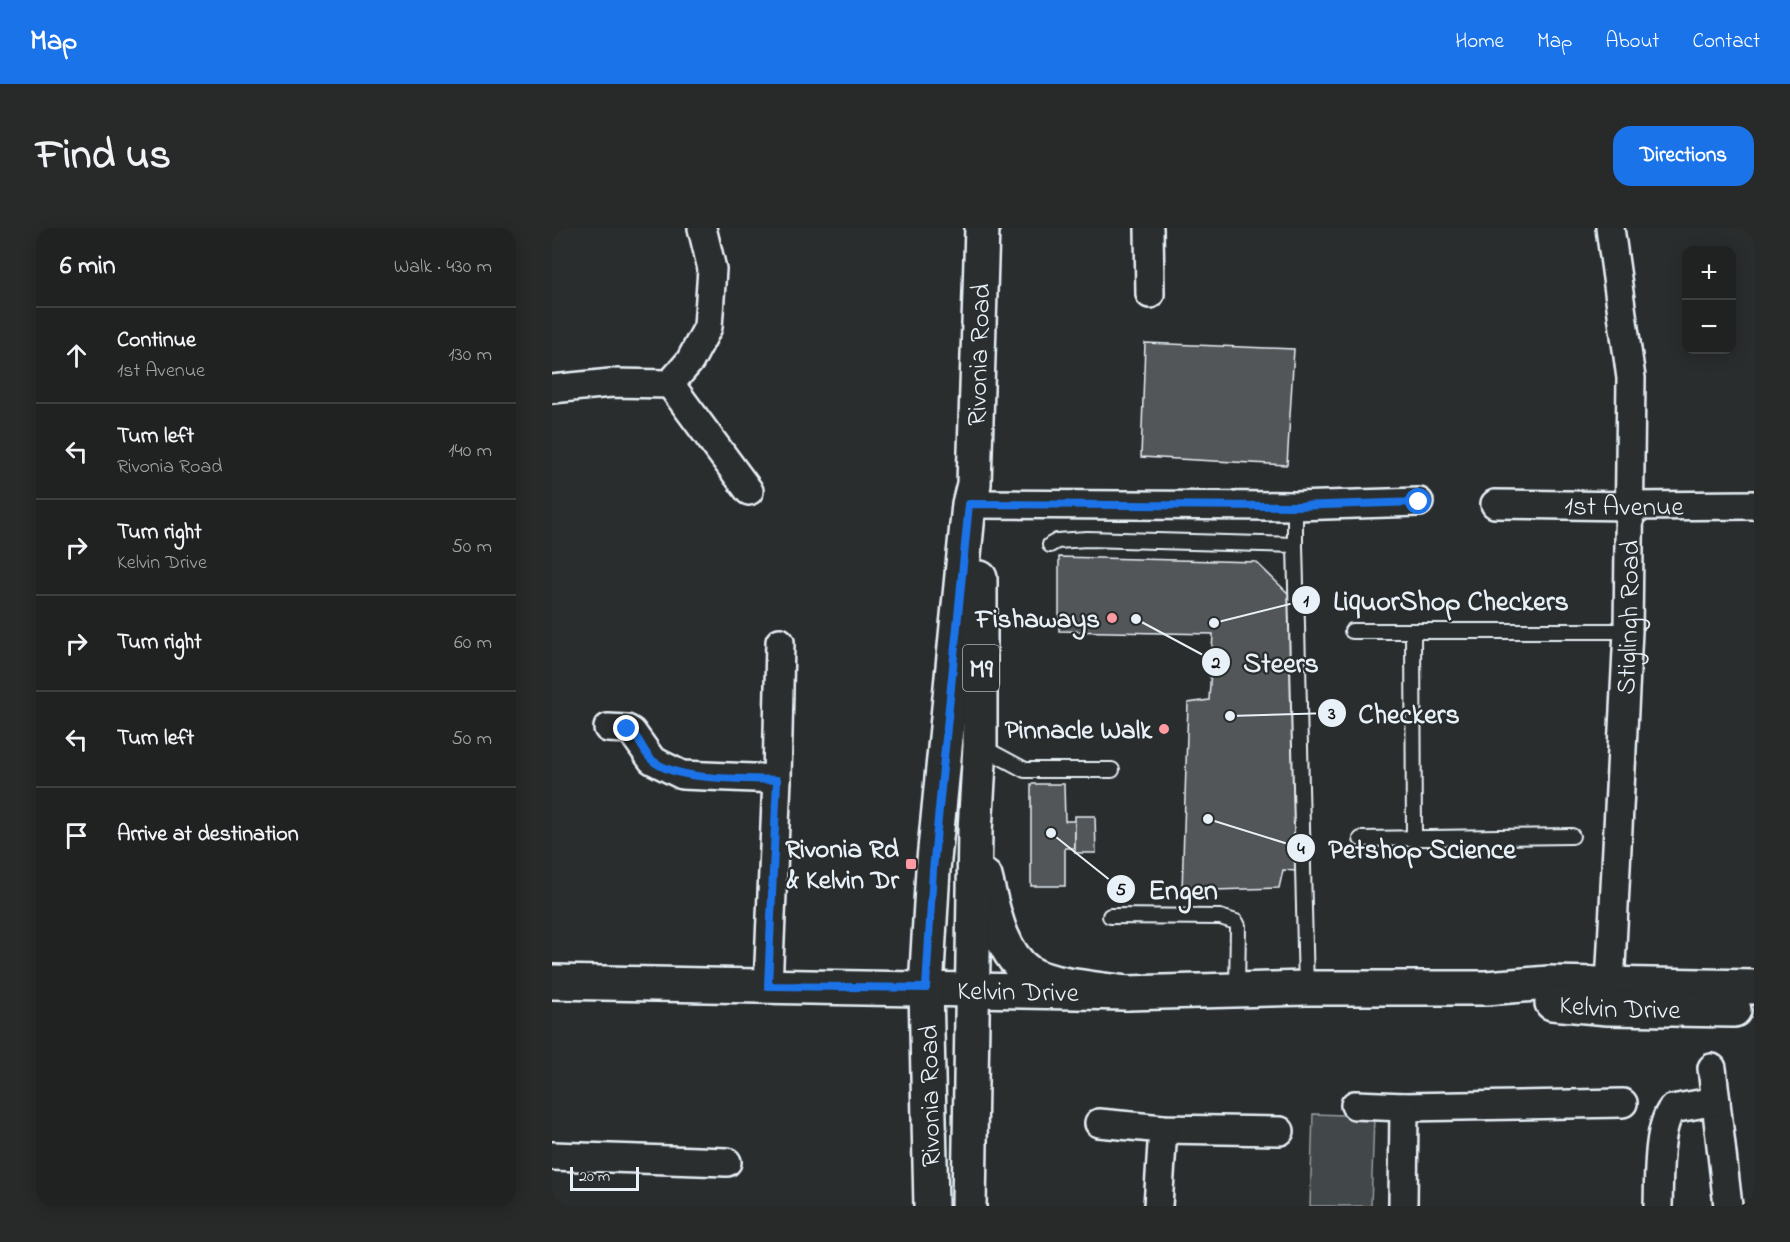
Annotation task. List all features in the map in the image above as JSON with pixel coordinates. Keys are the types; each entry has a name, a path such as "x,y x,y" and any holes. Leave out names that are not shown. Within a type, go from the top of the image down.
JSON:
{"main road":[{"name":"Rivonia Road","path":"931,1206 926,988 933,870 974,497 982,228"},
{"name":"Rivonia Road","path":"969,1206 981,624 974,497"},
{"path":"975,831 994,915 1009,949 1019,964 1030,973 1051,981 1127,993"},
{"name":"Kelvin Drive","path":"552,982 1127,993 1305,988 1486,988 1549,983 1609,996 1754,1010"},
{"name":"Kelvin Drive","path":"1609,996 1754,987"}],"street":[{"path":"552,389 611,384 670,384 690,361 708,327 712,269 702,228"},
{"path":"1149,228 1150,294"},
{"name":"Stiglingh Road","path":"1609,996 1628,631 1631,378 1610,228"},
{"path":"670,384 749,491"},
{"path":"974,497 1295,506 1419,502"},
{"name":"1st Avenue","path":"1495,504 1629,507 1754,505"},
{"path":"768,986 777,780 780,642"},
{"path":"608,728 627,729 632,732 652,760 682,775 777,780"},
{"path":"1712,1068 1728,1206"},
{"path":"1658,1206 1663,1129 1667,1116 1672,1108 1716,1101"},
{"path":"1355,1105 1404,1107 1623,1103"},
{"path":"1402,1206 1404,1107"},
{"path":"1099,1123 1163,1129 1280,1131"},
{"path":"1158,1206 1163,1129"},
{"path":"552,1156 727,1162"}],"lane":[{"path":"1295,506 1305,988"},
{"path":"1050,545 1057,541 1086,539 1295,545"},
{"path":"1413,631 1414,838"},
{"path":"1352,632 1628,631"},
{"path":"980,746 1025,770 1112,770"},
{"path":"1361,839 1572,836"},
{"path":"1110,916 1220,917 1236,922 1238,926 1237,989"}],"shaded area":[{"path":"1313,1114 1374,1116 1371,1206 1310,1206"}],"building":[{"path":"1145,343 1294,349 1287,465 1141,457"},
{"path":"1059,557 1256,562 1293,598 1296,871 1283,870 1279,888 1182,891 1188,703 1209,700 1213,634 1059,631"},
{"path":"1031,784 1064,784 1065,821 1075,821 1075,848 1065,848 1065,886 1031,886"},
{"path":"1075,816 1095,816 1096,853 1075,853"}],"place":[{"name":"Fishaways","path":"1112,618"},
{"name":"Steers","path":"1136,619"},
{"name":"LiquorShop Checkers","path":"1214,623"},
{"name":"Checkers","path":"1230,716"},
{"name":"Pinnacle Walk","path":"1164,729"},
{"name":"Petshop Science","path":"1208,819"},
{"name":"Engen","path":"1051,833"},
{"name":"Rivonia Rd & Kelvin Dr","path":"911,864"}],"route":[{"path":"627,729 637,737 652,760 682,775 777,780 768,986 926,988 933,870 969,504 1295,506 1419,502"}]}
